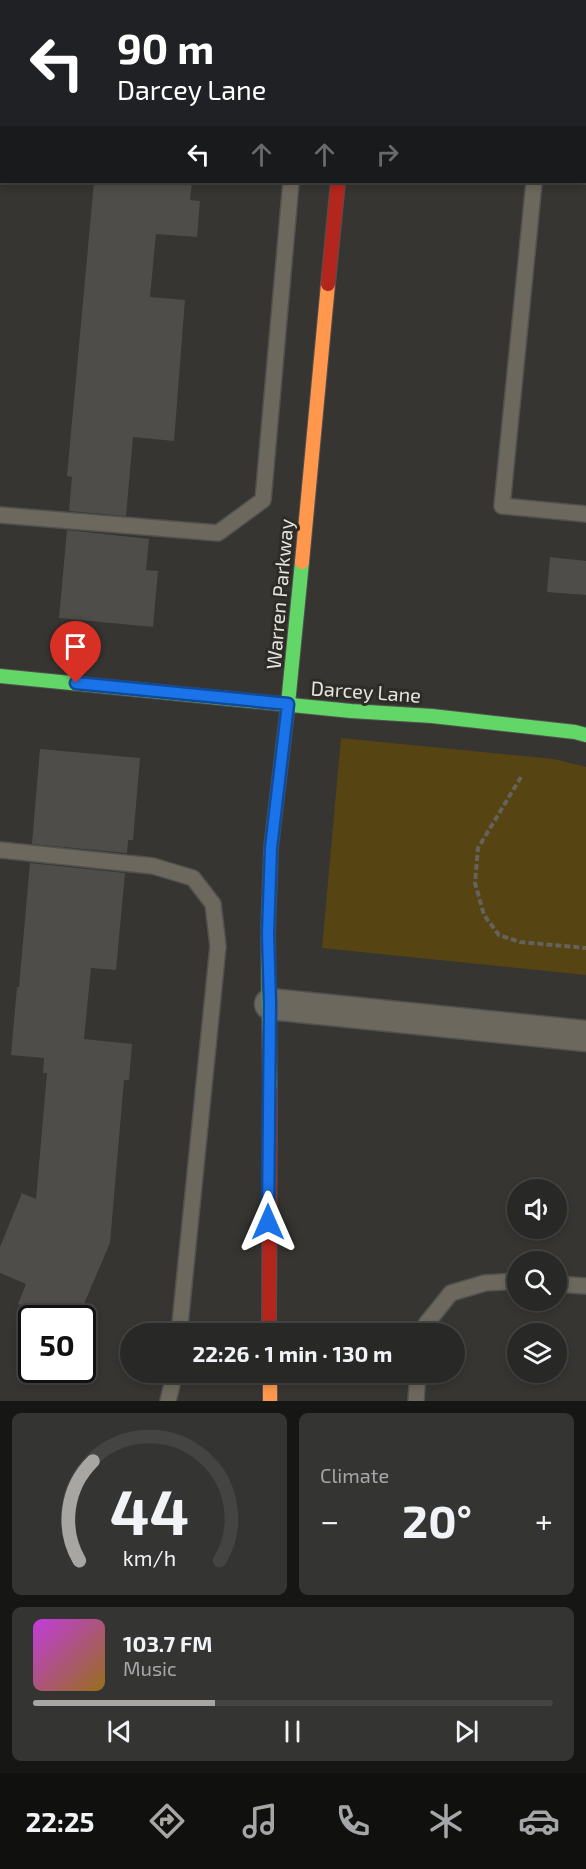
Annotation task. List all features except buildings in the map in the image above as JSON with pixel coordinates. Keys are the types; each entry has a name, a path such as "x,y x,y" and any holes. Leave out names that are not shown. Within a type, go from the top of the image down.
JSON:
{"main road":[{"name":"Warren Parkway","path":"269,1323 270,1004 268,933 271,848 288,704 338,183"},
{"name":"Darcey Lane","path":"0,676 351,711 432,716 586,735"},
{"path":"270,1383 270,1401"}],"street":[{"path":"270,1004 586,1036"}],"lane":[{"path":"0,515 218,533 263,500 291,183"},
{"path":"534,183 502,506 586,514"},
{"path":"0,850 153,866 193,878 213,904 218,946 180,1323"},
{"path":"427,1323 451,1293 485,1282 507,1281"},
{"path":"567,1285 586,1286"},
{"path":"168,1401 172,1383"},
{"path":"416,1401 417,1383"}],"path":[{"path":"521,777 478,848 475,883 484,915 499,935 520,942 586,948"}],"shaded area":[{"path":"341,738 554,759 586,767 586,975 322,948"}],"traffic: fast":[{"path":"270,1090 268,933 271,848 302,562"},
{"path":"0,676 351,711 432,716 586,735"}],"traffic: slow":[{"path":"302,562 328,284"},
{"path":"270,1383 270,1401"}],"traffic: jam":[{"path":"328,284 338,183"},
{"path":"269,1323 270,1090"}],"route":[{"path":"76,683 288,704 271,848 268,933 270,1004 268,1222"}]}
